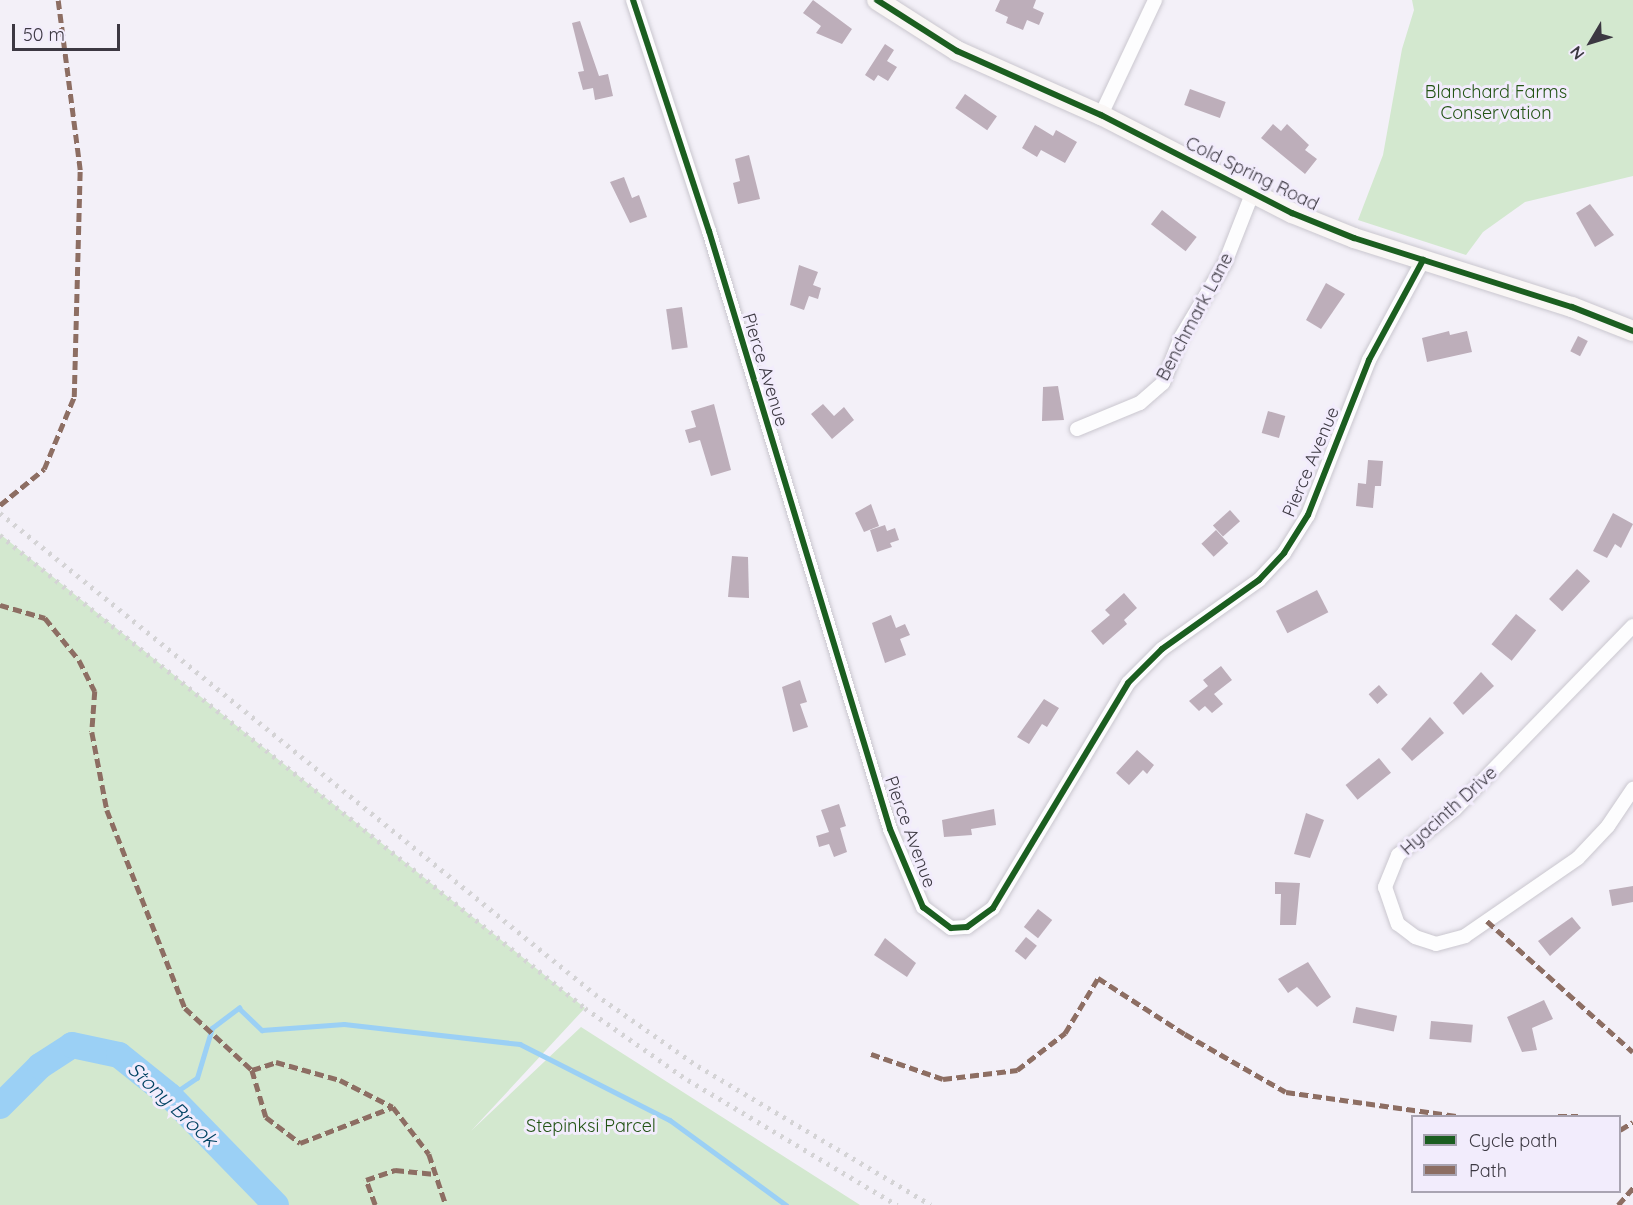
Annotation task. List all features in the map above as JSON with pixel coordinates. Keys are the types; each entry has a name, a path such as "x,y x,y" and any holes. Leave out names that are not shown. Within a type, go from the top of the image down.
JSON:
{"street":[{"name":"Pierce Avenue","path":"633,0 709,231 890,829 923,907 951,928 967,927 993,908 1128,683 1162,649 1259,580 1284,554 1308,515 1369,360 1423,260"},
{"name":"Cold Spring Road","path":"877,0 957,51 1101,115 1252,194 1354,238 1633,331"},
{"path":"1101,115 1155,0"},
{"name":"Benchmark Lane","path":"1077,429 1140,403 1163,383 1180,336 1225,263 1252,194"},
{"name":"Hyacinth Drive","path":"1633,626 1455,809 1398,855 1385,887 1398,924 1415,937 1436,944 1465,936 1578,858 1608,826 1633,789"}],"green space":[{"name":"Blanchard Farms Conservation","path":"1412,0 1633,0 1633,176 1525,202 1483,232 1466,255 1358,220 1383,155 1402,49 1414,10"},
{"name":"Stepinksi Parcel","path":"0,534 585,1008 471,1131 581,1027 860,1205 0,1205"}],"building":[{"path":"813,0 852,29 842,44 816,33 821,26 803,13"},
{"path":"1000,0 1036,0 1033,8 1044,13 1039,25 1027,20 1023,30 1006,23 1008,17 995,11"},
{"path":"580,21 599,76 608,74 613,96 595,100 593,88 583,90 578,72 584,71 572,23"},
{"path":"885,44 894,50 887,61 897,67 888,81 878,75 874,81 865,75"},
{"path":"1190,89 1226,102 1220,118 1184,105"},
{"path":"965,94 997,116 987,130 955,108"},
{"path":"1273,124 1281,131 1287,124 1309,145 1305,150 1317,159 1305,174 1261,138"},
{"path":"1035,125 1053,136 1056,130 1077,142 1065,163 1041,150 1037,157 1022,148"},
{"path":"749,155 760,199 738,204 733,183 740,181 735,159"},
{"path":"624,177 632,198 639,195 647,217 630,223 610,182"},
{"path":"1590,204 1614,235 1595,247 1576,213"},
{"path":"1162,210 1197,237 1186,251 1151,224"},
{"path":"799,265 818,272 813,285 821,288 818,299 809,296 804,310 790,305"},
{"path":"1326,283 1345,294 1321,329 1306,320"},
{"path":"682,307 688,348 672,350 666,309"},
{"path":"1449,331 1450,335 1467,331 1472,352 1427,362 1422,338"},
{"path":"1578,336 1588,341 1580,356 1570,351"},
{"path":"1058,386 1064,420 1042,421 1043,387"},
{"path":"714,404 731,470 711,476 700,440 689,443 685,430 696,427 691,411"},
{"path":"823,404 834,416 844,407 854,420 832,439 811,414"},
{"path":"1268,411 1285,416 1279,438 1262,433"},
{"path":"1368,460 1383,461 1381,486 1375,486 1373,508 1356,506 1358,483 1366,484"},
{"path":"871,504 879,526 864,532 855,513"},
{"path":"1230,510 1240,521 1223,537 1213,525"},
{"path":"1613,513 1633,524 1621,548 1615,544 1607,558 1593,551"},
{"path":"885,525 887,531 895,528 899,540 890,543 892,547 877,552 870,530"},
{"path":"1216,530 1228,543 1214,557 1201,544"},
{"path":"732,556 748,557 749,598 728,597"},
{"path":"1577,569 1590,581 1562,611 1549,599"},
{"path":"1317,590 1328,612 1287,633 1276,611"},
{"path":"1124,593 1137,608 1124,620 1127,624 1103,645 1091,631 1110,615 1105,610"},
{"path":"1516,614 1536,630 1512,661 1491,644"},
{"path":"891,615 896,628 905,624 910,635 900,639 906,655 885,663 872,623"},
{"path":"1221,666 1232,680 1214,694 1223,704 1212,713 1205,706 1199,711 1189,701 1208,686 1203,680"},
{"path":"1481,672 1494,686 1463,715 1453,703"},
{"path":"800,680 807,702 800,704 808,727 793,732 782,687"},
{"path":"1379,685 1388,695 1377,704 1369,694"},
{"path":"1044,699 1059,708 1047,727 1042,724 1029,744 1017,737"},
{"path":"1430,717 1444,733 1412,761 1401,749"},
{"path":"1137,750 1154,765 1147,774 1143,770 1129,785 1116,773"},
{"path":"1379,758 1391,773 1358,800 1346,785"},
{"path":"839,804 846,826 840,828 847,852 834,857 829,844 819,847 816,836 829,832 821,810"},
{"path":"994,809 996,825 971,829 972,835 944,837 942,820"},
{"path":"1306,813 1324,820 1310,858 1294,854"},
{"path":"1275,882 1300,883 1296,925 1280,925 1281,894 1275,894"},
{"path":"1633,886 1633,902 1612,906 1609,890"},
{"path":"1038,909 1052,920 1038,938 1024,927"},
{"path":"1572,917 1581,928 1550,956 1538,941"},
{"path":"1026,937 1037,946 1026,960 1015,951"},
{"path":"885,938 916,963 907,977 874,955"},
{"path":"1308,962 1331,997 1317,1007 1297,987 1288,993 1278,979"},
{"path":"1544,1000 1553,1019 1532,1028 1537,1050 1522,1052 1507,1017"},
{"path":"1356,1007 1397,1016 1394,1031 1353,1023"},
{"path":"1431,1021 1473,1025 1471,1043 1429,1039"}],"waterway":[{"path":"170,1096 197,1078 212,1028 239,1008 262,1030 344,1024 520,1044 670,1120 786,1205"},
{"name":"Stony Brook","path":"0,1106 40,1066 72,1045 119,1055 170,1096 276,1205"}],"railway":[{"path":"0,513 595,994 698,1066 931,1205"},
{"path":"0,535 585,1008 688,1080 897,1205"}],"marked path":[{"path":"0,505 44,469 74,397 80,170 58,0"},
{"path":"0,605 45,618 79,660 95,691 92,732 107,810 185,1008 252,1070 276,1062 340,1080 393,1107 429,1154 446,1205"},
{"path":"1487,921 1633,1052"},
{"path":"871,1054 943,1079 1017,1070 1065,1033 1098,978 1185,1034 1286,1092 1449,1115"},
{"path":"252,1070 266,1117 300,1143 393,1107"},
{"path":"1621,1129 1633,1122"},
{"path":"375,1205 366,1180 395,1170 435,1174"},
{"path":"1618,1205 1633,1188"}],"cycle path":[{"path":"633,0 709,231 890,829 923,907 951,928 967,927 993,908 1128,683 1162,649 1259,580 1284,553 1308,515 1369,360 1423,260"},
{"path":"877,0 957,51 1101,115 1292,213 1354,238 1572,307 1633,331"}]}
